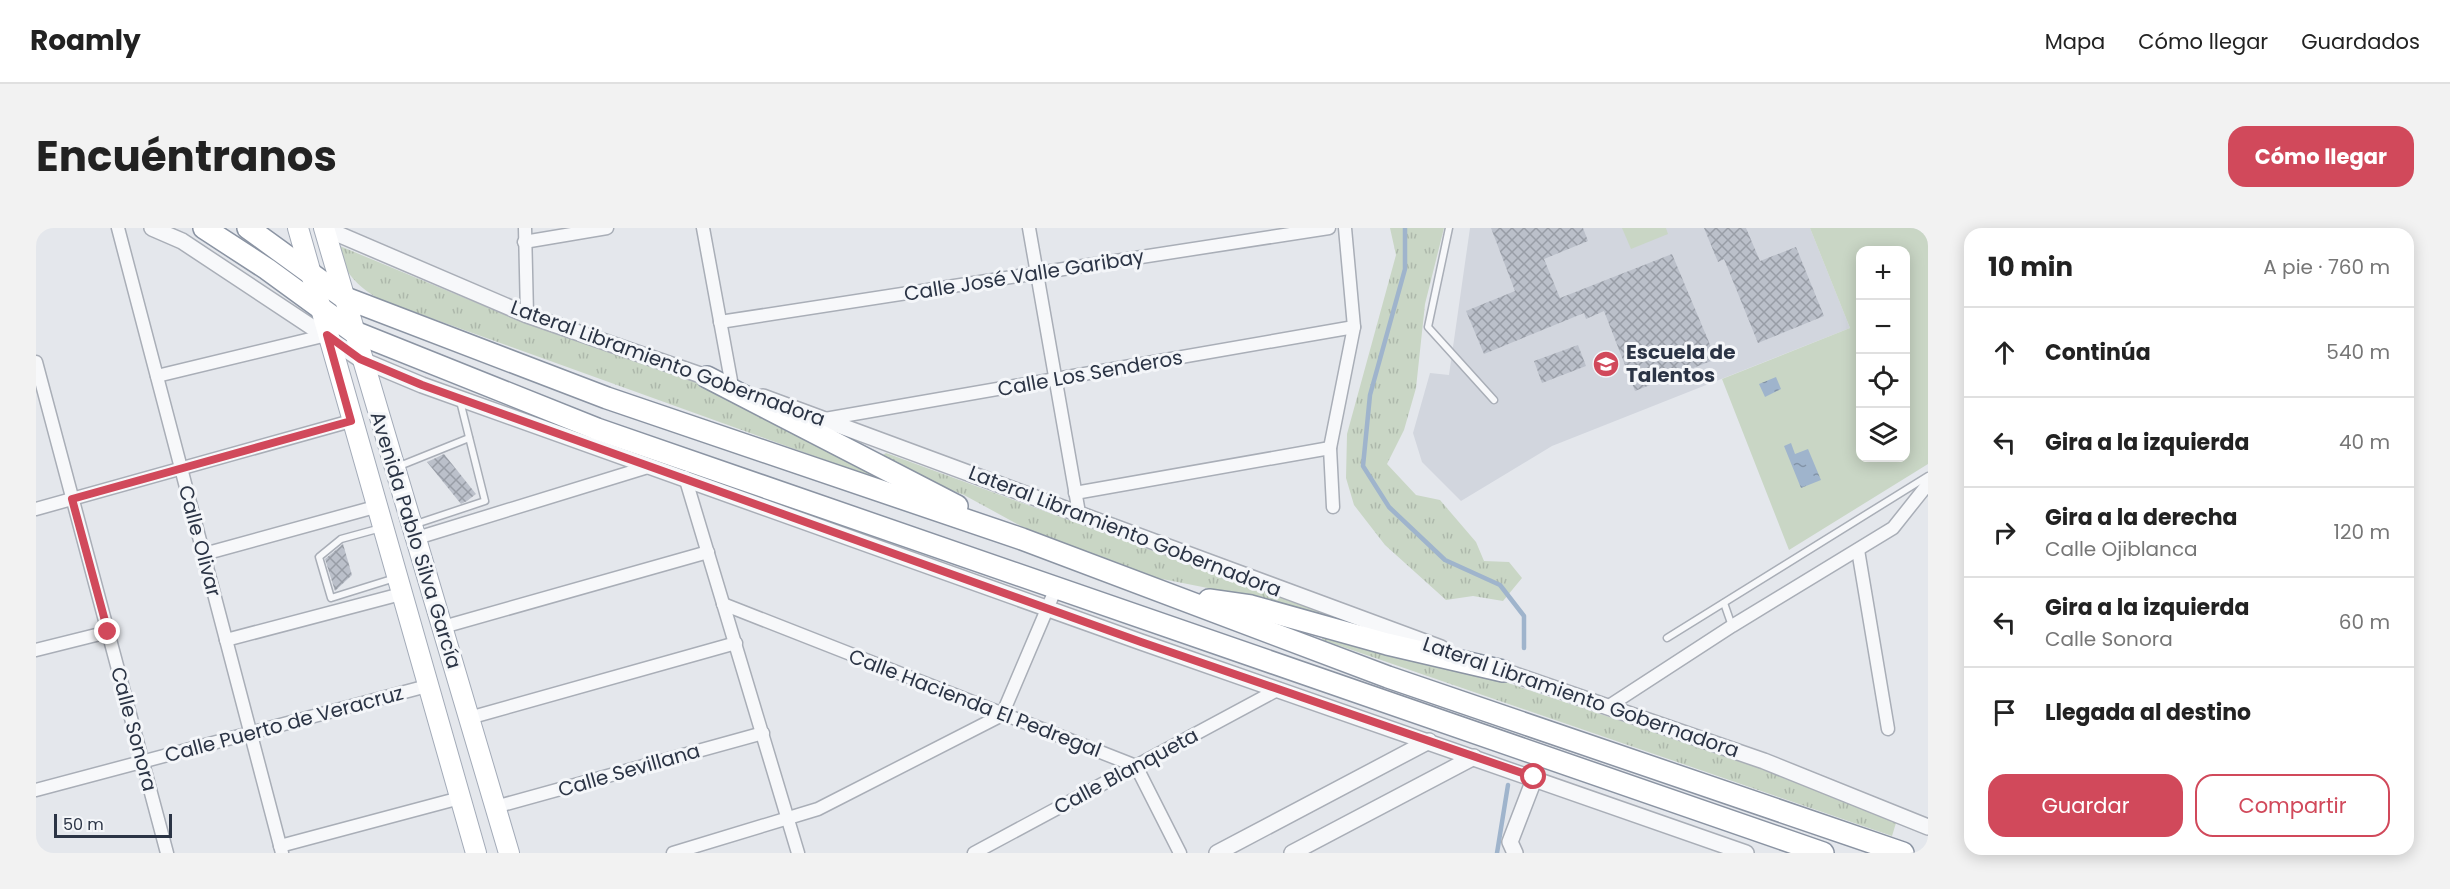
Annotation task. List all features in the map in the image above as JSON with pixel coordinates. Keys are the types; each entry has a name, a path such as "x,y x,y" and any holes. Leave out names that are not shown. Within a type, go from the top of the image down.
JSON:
{"highway":[{"path":"204,228 267,269 352,331 597,429 1823,853"},
{"path":"248,228 343,297 607,398 1022,539 1388,676 1903,853"},
{"path":"707,377 1022,539"},
{"path":"1163,593 1251,606 1388,644 1503,671"}],"main road":[{"name":"Avenida Pablo Silva García","path":"298,228 375,507 476,853"},
{"name":"Avenida Pablo Silva García","path":"324,228 360,359 396,468 509,853"}],"street":[{"name":"Calle Olivar","path":"118,228 281,850"},
{"path":"152,228 182,241 360,359 459,398 652,465 1048,609 1534,777 1722,849 1746,853"},
{"name":"Lateral Libramiento Gobernadora","path":"324,228 527,315 825,419 1503,671 1764,761 1928,828"},
{"path":"525,228 527,315"},
{"path":"525,242 607,228"},
{"path":"703,228 732,386"},
{"path":"1029,228 1079,513"},
{"name":"Calle José Valle Garibay","path":"720,322 1329,228"},
{"path":"1333,507 1330,448 1354,327 1345,228"},
{"name":"Calle Los Senderos","path":"825,419 1354,327"},
{"path":"157,376 327,335"},
{"name":"Calle Sonora","path":"36,362 166,853"},
{"path":"36,509 351,421"},
{"path":"1075,493 1330,448"},
{"path":"415,531 652,465"},
{"path":"685,477 798,853"},
{"path":"1610,706 1732,626 1893,528 1928,484"},
{"path":"204,554 375,507"},
{"path":"1857,550 1888,729"},
{"path":"443,627 708,552"},
{"path":"226,640 398,586"},
{"path":"673,853 818,809 1002,715 1056,588"},
{"name":"Calle Hacienda El Pedregal","path":"723,604 1136,766"},
{"path":"36,650 108,632"},
{"path":"469,718 736,643"},
{"name":"Calle Puerto de Veracruz","path":"36,790 427,686"},
{"name":"Calle Blanqueta","path":"974,853 1279,689"},
{"name":"Calle Sevillana","path":"495,807 763,733"},
{"path":"1217,853 1428,741"},
{"path":"1292,853 1474,757"},
{"path":"1136,766 1180,853"},
{"path":"1515,853 1510,842 1534,777"},
{"path":"281,850 460,798"}],"lane":[{"path":"1449,228 1428,327 1494,400"},
{"path":"415,531 485,501 459,398"},
{"path":"396,468 469,438"},
{"path":"1667,638 1928,476"},
{"path":"381,528 341,539 319,557 331,598 398,586"},
{"path":"1724,603 1732,626"}],"shaded area":[{"name":"Escuela de Talentos","path":"1470,228 1810,228 1850,328 1552,446 1461,501 1422,462 1413,433 1430,373 1449,375"}],"green space":[{"path":"1390,228 1444,228 1425,304 1416,388 1404,430 1387,464 1416,495 1440,500 1476,542 1484,561 1509,562 1522,578 1503,601 1473,596 1446,600 1385,545 1354,505 1346,478 1347,434 1396,255"},
{"path":"1622,228 1666,228 1668,234 1631,249"},
{"path":"1810,228 1928,228 1928,464 1789,550 1722,379 1850,328"},
{"path":"335,244 525,323 707,386 877,473 872,477 381,300 352,277 342,263"},
{"path":"886,453 1325,614 1327,619 1238,594 1132,573 1041,537 964,495 882,463 881,456"},
{"path":"1320,634 1487,676 1762,768 1896,823 1892,836 1323,640"}],"water":[{"path":"1776,377 1781,389 1765,397 1759,384"},
{"path":"1791,443 1795,454 1808,449 1821,480 1801,488 1784,446"}],"building":[{"path":"1491,228 1583,228 1588,241 1544,259 1560,298 1672,254 1716,359 1635,391 1604,311 1586,319 1584,313 1484,354 1466,311 1515,291"},
{"path":"1704,228 1746,228 1760,261 1796,247 1824,316 1758,343 1724,259 1718,262"},
{"path":"1578,345 1586,366 1542,383 1534,361"},
{"path":"444,454 476,494 461,504 427,462"},
{"path":"343,544 352,575 335,591 325,559"}],"waterway":[{"path":"1405,228 1405,269 1370,395 1363,466 1389,507 1445,560 1500,585 1524,616 1524,648"},
{"path":"1497,853 1508,785"}],"place":[{"name":"Escuela de Talentos","path":"1606,364"}],"route":[{"path":"108,632 72,499 351,421 327,335 360,359 422,385 652,465 1141,642 1534,777"}]}
